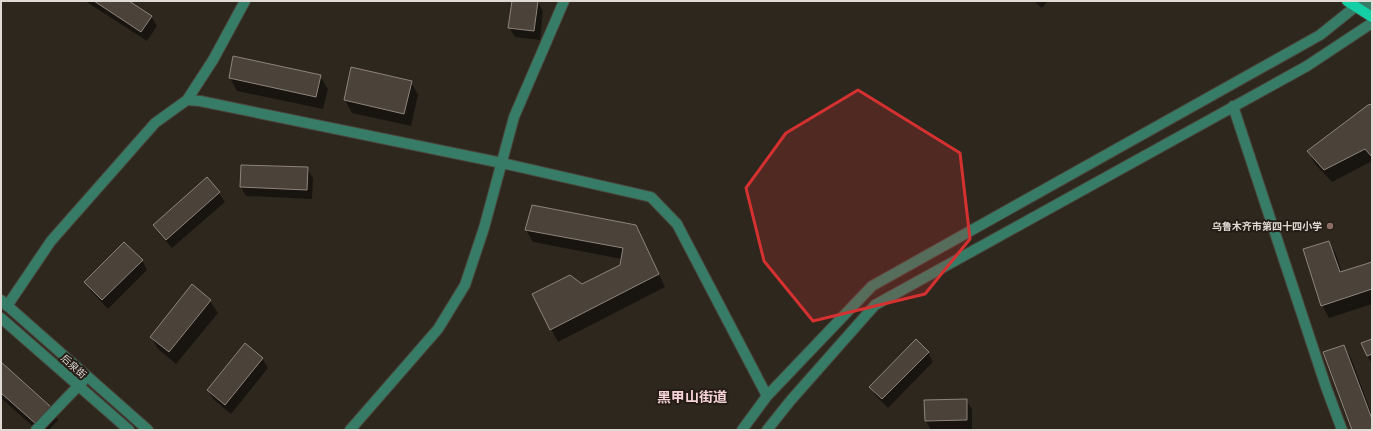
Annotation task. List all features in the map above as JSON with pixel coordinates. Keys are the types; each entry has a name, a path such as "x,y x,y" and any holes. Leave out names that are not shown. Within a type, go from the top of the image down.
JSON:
{"main road":[{"path":"1347,1 1372,17"}],"street":[{"path":"4,303 51,241 155,123 187,100 213,60 245,1"},
{"path":"350,430 438,329 465,285 484,228 514,117 564,1"},
{"path":"742,430 767,396 872,286 1320,35 1355,7 1372,4"},
{"path":"767,430 790,400 875,305 1307,66 1372,23"},
{"path":"187,100 200,101 502,163 651,197 677,224 767,396"},
{"path":"1233,106 1326,387 1342,430"},
{"name":"后泉街","path":"4,303 86,377 148,430"},
{"name":"后泉街","path":"1,318 129,430"},
{"path":"36,430 86,377"}],"highlighted area":[{"path":"858,90 960,153 970,239 925,294 813,321 764,261 746,188 786,133"}],"building":[{"path":"94,1 129,1 152,16 141,32"},
{"path":"512,1 538,1 534,31 508,28"},
{"path":"233,56 321,75 316,97 229,78"},
{"path":"351,67 412,81 404,114 344,100"},
{"path":"1372,104 1372,157 1365,149 1324,170 1307,151 1368,105"},
{"path":"241,165 308,167 307,190 240,187"},
{"path":"207,177 220,192 166,240 153,225"},
{"path":"532,205 636,225 659,274 550,330 532,294 570,275 582,284 620,265 623,248 525,230"},
{"path":"1329,241 1340,272 1372,262 1372,289 1321,306 1303,249"},
{"path":"124,242 143,260 102,300 84,282"},
{"path":"192,284 211,300 169,352 150,337"},
{"path":"916,339 929,352 882,399 869,387"},
{"path":"1372,339 1372,354 1367,356 1361,343"},
{"path":"245,343 263,358 225,405 207,390"},
{"path":"1344,345 1372,419 1372,430 1352,430 1323,352"},
{"path":"1,362 51,407 36,424 1,393"},
{"path":"967,399 967,420 925,421 924,400"}],"place":[{"name":"乌鲁木齐市第四十四小学","path":"1330,226"}],"district":[{"name":"黑甲山街道","path":"692,397"}]}
